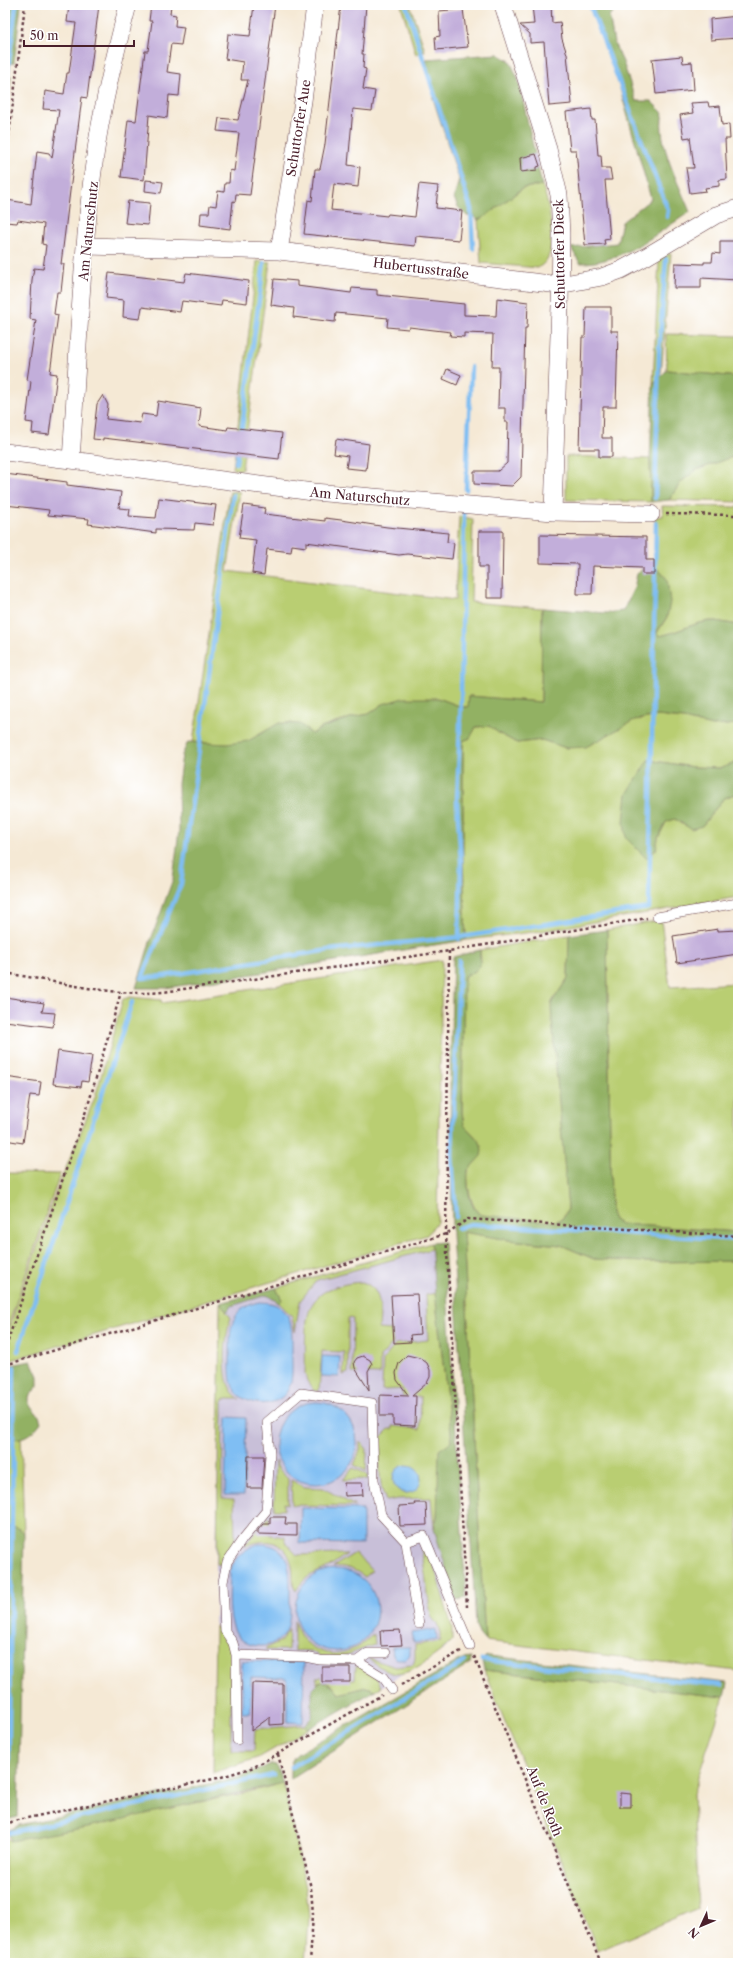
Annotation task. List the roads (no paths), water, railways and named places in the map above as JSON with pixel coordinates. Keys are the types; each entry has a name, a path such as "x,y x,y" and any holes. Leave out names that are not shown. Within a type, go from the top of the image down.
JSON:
{"street":[{"name":"Am Naturschutz","path":"71,460 86,246 96,154 106,97 128,5"},
{"name":"Schuttorfer Aue","path":"279,251 315,5"},
{"name":"Schuttorfer Dieck","path":"503,5 556,180 560,213 560,285 554,512"},
{"name":"Hubertusstraße","path":"86,246 279,251 560,285 602,277 621,270 716,215 738,208"},
{"name":"Am Naturschutz","path":"5,452 313,492 554,512 651,514"}],"lane":[{"path":"657,917 738,903"},
{"path":"238,1740 236,1655 233,1643 225,1630 223,1582 227,1562 242,1540 266,1512 270,1454 267,1422 301,1393 372,1403 374,1480 380,1515 406,1542 419,1624"},
{"path":"406,1542 424,1536 470,1646"},
{"path":"236,1655 305,1657 320,1660 357,1660 368,1653 386,1653"},
{"path":"357,1660 383,1677 392,1690"}],"water":[{"path":"259,1302 271,1303 280,1307 286,1313 291,1328 292,1338 292,1379 290,1385 286,1393 280,1399 264,1404 255,1403 240,1396 232,1386 230,1374 230,1340 232,1323 241,1310 249,1305"},
{"path":"322,1356 340,1357 339,1377 321,1376"},
{"path":"316,1402 332,1405 345,1414 354,1427 357,1443 354,1459 345,1472 332,1481 316,1484 300,1481 287,1472 278,1459 275,1443 278,1427 287,1414 300,1405"},
{"path":"227,1417 246,1418 244,1495 225,1495"},
{"path":"407,1465 417,1469 421,1479 417,1489 407,1493 397,1489 393,1479 397,1469"},
{"path":"301,1508 363,1509 363,1544 300,1543"},
{"path":"258,1544 269,1545 277,1548 283,1554 287,1561 290,1578 290,1616 287,1629 278,1641 261,1646 248,1644 240,1638 234,1629 231,1618 229,1594 230,1572 234,1562 240,1554 248,1548"},
{"path":"336,1569 352,1572 365,1581 374,1594 377,1610 374,1626 365,1639 352,1648 336,1651 320,1648 307,1639 298,1626 295,1610 298,1594 307,1581 320,1572"},
{"path":"436,1629 437,1639 414,1643 412,1633"},
{"path":"392,1647 410,1647 410,1655 406,1659 397,1659 393,1656"},
{"path":"242,1661 304,1662 303,1723 287,1722 287,1678 251,1677 251,1713 242,1713"}],"waterway":[{"path":"5,93 16,5"},
{"path":"406,5 471,209 473,249"},
{"path":"590,5 668,210 667,217"},
{"path":"655,498 659,352 666,259"},
{"path":"241,434 264,263"},
{"path":"466,490 471,367"},
{"path":"236,463 238,449"},
{"path":"233,495 181,884 142,978 164,976 329,950 461,937 649,908 656,523"},
{"path":"459,939 461,862 457,801 461,699 464,514"},
{"path":"456,1217 452,1156 459,961"},
{"path":"18,1351 132,1002"},
{"path":"458,1228 471,1224 738,1240"},
{"path":"5,1808 8,1801 14,1367"},
{"path":"482,1660 721,1685"},
{"path":"291,1767 464,1662"},
{"path":"8,1833 273,1775"}]}
